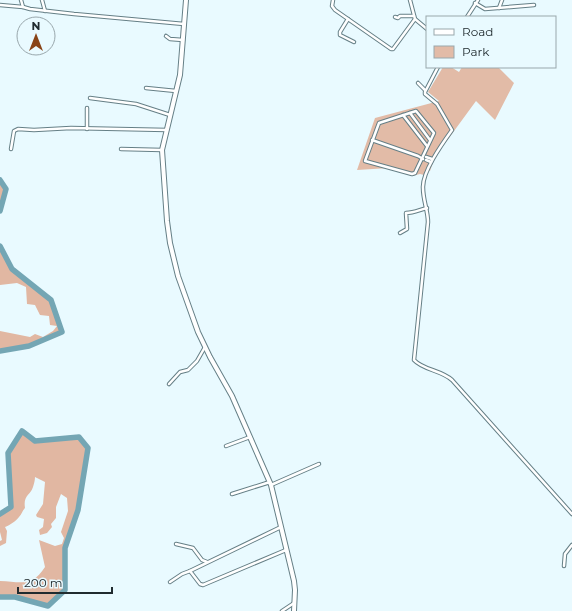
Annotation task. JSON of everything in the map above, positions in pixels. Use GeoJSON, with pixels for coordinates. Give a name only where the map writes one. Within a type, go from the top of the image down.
{"type":"FeatureCollection","features":[{"type":"Feature","properties":{"kind":"street"},"geometry":{"type":"LineString","coordinates":[[21,0],[23,7]]}},
{"type":"Feature","properties":{"kind":"street"},"geometry":{"type":"LineString","coordinates":[[42,0],[45,11]]}},
{"type":"Feature","properties":{"kind":"street"},"geometry":{"type":"LineString","coordinates":[[186,0],[182,62],[177,91],[162,150],[170,247],[183,292],[196,327],[205,347],[232,396],[270,483],[295,586],[294,611]]}},
{"type":"Feature","properties":{"kind":"street"},"geometry":{"type":"LineString","coordinates":[[333,0],[333,8],[392,49],[415,17]]}},
{"type":"Feature","properties":{"kind":"street"},"geometry":{"type":"LineString","coordinates":[[410,0],[415,17],[426,28]]}},
{"type":"Feature","properties":{"kind":"street"},"geometry":{"type":"LineString","coordinates":[[468,16],[478,0]]}},
{"type":"Feature","properties":{"kind":"street"},"geometry":{"type":"LineString","coordinates":[[499,8],[502,0]]}},
{"type":"Feature","properties":{"kind":"street"},"geometry":{"type":"LineString","coordinates":[[475,3],[485,9],[534,5]]}},
{"type":"Feature","properties":{"kind":"street"},"geometry":{"type":"LineString","coordinates":[[0,5],[74,14],[184,24]]}},
{"type":"Feature","properties":{"kind":"street"},"geometry":{"type":"LineString","coordinates":[[395,16],[398,18],[400,16],[415,17]]}},
{"type":"Feature","properties":{"kind":"street"},"geometry":{"type":"LineString","coordinates":[[348,19],[340,32],[340,35],[354,42]]}},
{"type":"Feature","properties":{"kind":"street"},"geometry":{"type":"LineString","coordinates":[[166,36],[183,40]]}},
{"type":"Feature","properties":{"kind":"street"},"geometry":{"type":"LineString","coordinates":[[425,90],[437,68]]}},
{"type":"Feature","properties":{"kind":"street"},"geometry":{"type":"LineString","coordinates":[[418,83],[425,90],[425,94],[437,104],[452,130],[432,161],[423,182],[428,215],[428,234],[414,360],[419,364],[444,374],[452,380],[572,514]]}},
{"type":"Feature","properties":{"kind":"street"},"geometry":{"type":"LineString","coordinates":[[146,88],[177,91]]}},
{"type":"Feature","properties":{"kind":"street"},"geometry":{"type":"LineString","coordinates":[[90,98],[136,104],[171,115]]}},
{"type":"Feature","properties":{"kind":"street"},"geometry":{"type":"LineString","coordinates":[[87,108],[87,129]]}},
{"type":"Feature","properties":{"kind":"street"},"geometry":{"type":"LineString","coordinates":[[417,112],[433,132],[415,173],[412,174],[365,161],[379,123],[410,113],[417,112]]}},
{"type":"Feature","properties":{"kind":"street"},"geometry":{"type":"LineString","coordinates":[[410,113],[430,140]]}},
{"type":"Feature","properties":{"kind":"street"},"geometry":{"type":"LineString","coordinates":[[403,115],[427,146]]}},
{"type":"Feature","properties":{"kind":"street"},"geometry":{"type":"LineString","coordinates":[[11,149],[14,131],[18,129],[167,130]]}},
{"type":"Feature","properties":{"kind":"street"},"geometry":{"type":"LineString","coordinates":[[372,140],[432,161]]}},
{"type":"Feature","properties":{"kind":"street"},"geometry":{"type":"LineString","coordinates":[[121,149],[162,150]]}},
{"type":"Feature","properties":{"kind":"street"},"geometry":{"type":"LineString","coordinates":[[400,233],[406,229],[406,213],[414,213],[418,210],[427,208]]}},
{"type":"Feature","properties":{"kind":"street"},"geometry":{"type":"LineString","coordinates":[[168,384],[180,372],[188,370],[205,347]]}},
{"type":"Feature","properties":{"kind":"street"},"geometry":{"type":"LineString","coordinates":[[226,446],[250,437]]}},
{"type":"Feature","properties":{"kind":"street"},"geometry":{"type":"LineString","coordinates":[[232,494],[270,483],[319,464]]}},
{"type":"Feature","properties":{"kind":"street"},"geometry":{"type":"LineString","coordinates":[[170,582],[182,574],[281,527]]}},
{"type":"Feature","properties":{"kind":"street"},"geometry":{"type":"LineString","coordinates":[[176,544],[195,549],[202,560],[207,562]]}},
{"type":"Feature","properties":{"kind":"street"},"geometry":{"type":"LineString","coordinates":[[564,566],[565,554],[572,545]]}},
{"type":"Feature","properties":{"kind":"street"},"geometry":{"type":"LineString","coordinates":[[190,571],[200,584],[203,585],[287,550]]}},
{"type":"Feature","properties":{"kind":"street"},"geometry":{"type":"LineString","coordinates":[[282,611],[295,603]]}},
{"type":"Feature","properties":{"kind":"green space"},"geometry":{"type":"Polygon","coordinates":[[[442,68],[453,68],[459,72],[461,68],[499,68],[514,83],[495,120],[476,101],[435,157],[430,171],[426,169],[424,175],[420,174],[412,176],[389,168],[357,170],[375,118],[439,101],[428,92],[442,68]]]}},
{"type":"Feature","properties":{"kind":"shaded area"},"geometry":{"type":"Polygon","coordinates":[[[0,180],[6,189],[0,211],[0,180]]]}},
{"type":"Feature","properties":{"kind":"shaded area"},"geometry":{"type":"Polygon","coordinates":[[[0,246],[12,269],[51,300],[62,332],[29,346],[0,351],[0,331],[30,337],[35,334],[43,337],[53,331],[57,326],[50,325],[49,316],[40,315],[35,305],[27,304],[26,287],[17,283],[0,285],[0,246]]]}},
{"type":"Feature","properties":{"kind":"shaded area"},"geometry":{"type":"Polygon","coordinates":[[[22,431],[33,439],[79,437],[88,448],[78,510],[65,548],[65,590],[48,606],[15,597],[0,597],[0,581],[26,582],[36,578],[45,567],[39,540],[55,546],[62,544],[64,538],[61,532],[68,511],[67,498],[61,494],[56,507],[56,518],[51,524],[52,527],[47,533],[40,535],[39,530],[43,527],[44,519],[37,517],[36,515],[43,504],[45,482],[35,477],[32,490],[25,500],[25,508],[16,520],[5,527],[7,531],[6,543],[0,546],[0,541],[2,540],[0,532],[0,514],[11,507],[8,453],[22,431]]]}},
{"type":"Feature","properties":{"kind":"waterway"},"geometry":{"type":"LineString","coordinates":[[0,180],[6,189],[0,211]]}},
{"type":"Feature","properties":{"kind":"waterway"},"geometry":{"type":"LineString","coordinates":[[0,246],[12,269],[51,300],[62,332],[29,346],[0,351]]}},
{"type":"Feature","properties":{"kind":"waterway"},"geometry":{"type":"LineString","coordinates":[[0,514],[11,507],[8,453],[22,431],[35,441],[79,437],[88,448],[78,510],[65,548],[65,590],[48,606],[15,597],[0,597]]}}]}
